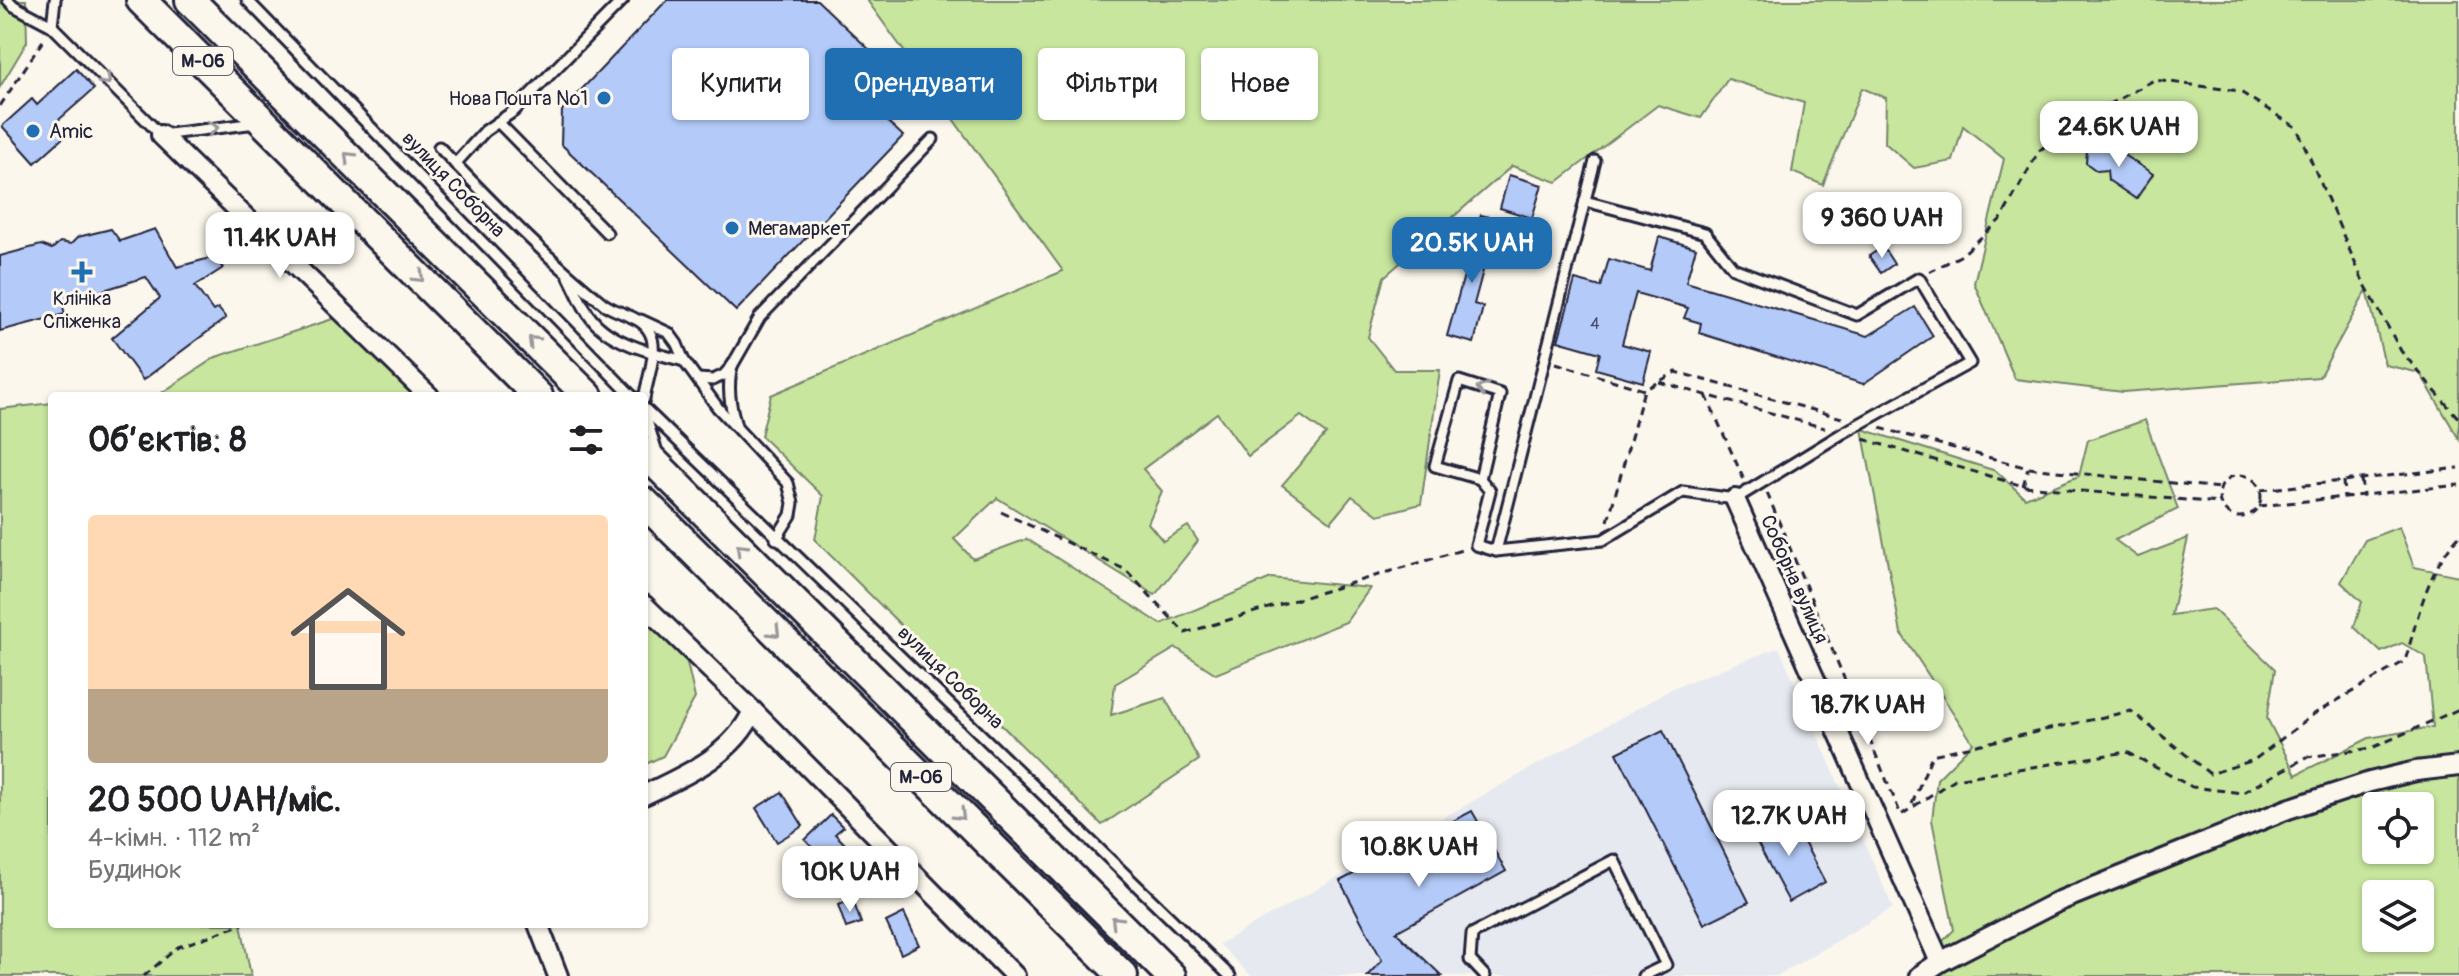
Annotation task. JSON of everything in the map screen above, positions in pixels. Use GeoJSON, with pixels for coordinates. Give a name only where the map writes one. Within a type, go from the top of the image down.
{"type":"FeatureCollection","features":[{"type":"Feature","properties":{"kind":"highway","name":"М-06"},"geometry":{"type":"LineString","coordinates":[[141,0],[534,392]]}},
{"type":"Feature","properties":{"kind":"highway","name":"М-06"},"geometry":{"type":"LineString","coordinates":[[190,0],[584,392]]}},
{"type":"Feature","properties":{"kind":"highway","name":"М-06"},"geometry":{"type":"LineString","coordinates":[[648,456],[1171,976]]}},
{"type":"Feature","properties":{"kind":"highway","name":"М-06"},"geometry":{"type":"LineString","coordinates":[[648,506],[1123,976]]}},
{"type":"Feature","properties":{"kind":"street"},"geometry":{"type":"LineString","coordinates":[[161,135],[425,392]]}},
{"type":"Feature","properties":{"kind":"street","name":"Соборна вулиця"},"geometry":{"type":"LineString","coordinates":[[1742,495],[1940,962]]}},
{"type":"Feature","properties":{"kind":"street"},"geometry":{"type":"LineString","coordinates":[[648,609],[1015,976]]}},
{"type":"Feature","properties":{"kind":"street"},"geometry":{"type":"LineString","coordinates":[[648,793],[694,770],[725,749],[745,727],[753,711]]}},
{"type":"Feature","properties":{"kind":"street"},"geometry":{"type":"LineString","coordinates":[[1919,976],[1940,962],[2057,902],[2288,809],[2370,782],[2416,771],[2459,766]]}},
{"type":"Feature","properties":{"kind":"street"},"geometry":{"type":"LineString","coordinates":[[540,928],[558,976]]}},
{"type":"Feature","properties":{"kind":"lane"},"geometry":{"type":"LineString","coordinates":[[8,0],[52,26],[161,135],[265,122]]}},
{"type":"Feature","properties":{"kind":"lane"},"geometry":{"type":"LineString","coordinates":[[52,26],[55,0]]}},
{"type":"Feature","properties":{"kind":"lane","name":"вулиця Соборна"},"geometry":{"type":"LineString","coordinates":[[247,0],[628,392]]}},
{"type":"Feature","properties":{"kind":"lane"},"geometry":{"type":"LineString","coordinates":[[455,164],[485,131],[514,111],[623,0]]}},
{"type":"Feature","properties":{"kind":"lane"},"geometry":{"type":"LineString","coordinates":[[498,122],[607,233]]}},
{"type":"Feature","properties":{"kind":"lane"},"geometry":{"type":"LineString","coordinates":[[698,379],[713,380],[724,375],[760,317],[933,139]]}},
{"type":"Feature","properties":{"kind":"lane"},"geometry":{"type":"LineString","coordinates":[[439,147],[568,274],[610,308],[669,333],[684,361],[737,429],[788,483],[793,503],[791,515],[776,539]]}},
{"type":"Feature","properties":{"kind":"lane"},"geometry":{"type":"LineString","coordinates":[[1496,551],[1595,161]]}},
{"type":"Feature","properties":{"kind":"lane"},"geometry":{"type":"LineString","coordinates":[[1480,479],[1500,394],[1459,381],[1435,466],[1480,479],[1490,491],[1476,545],[1496,551],[1603,540],[1683,492],[1742,495],[1843,433],[1970,363],[1919,278],[1857,315],[1777,282],[1733,268],[1705,233],[1585,201]]}},
{"type":"Feature","properties":{"kind":"lane"},"geometry":{"type":"LineString","coordinates":[[568,274],[593,320],[612,334],[653,353],[684,361]]}},
{"type":"Feature","properties":{"kind":"lane"},"geometry":{"type":"LineString","coordinates":[[639,319],[650,332],[653,353],[645,392]]}},
{"type":"Feature","properties":{"kind":"lane"},"geometry":{"type":"LineString","coordinates":[[732,366],[730,405],[737,429]]}},
{"type":"Feature","properties":{"kind":"lane","name":"вулиця Соборна"},"geometry":{"type":"LineString","coordinates":[[648,414],[1230,976]]}},
{"type":"Feature","properties":{"kind":"lane"},"geometry":{"type":"LineString","coordinates":[[648,428],[666,474]]}},
{"type":"Feature","properties":{"kind":"lane"},"geometry":{"type":"LineString","coordinates":[[1485,976],[1470,960],[1472,934],[1614,860],[1666,965],[1643,976]]}},
{"type":"Feature","properties":{"kind":"path"},"geometry":{"type":"LineString","coordinates":[[0,106],[52,26]]}},
{"type":"Feature","properties":{"kind":"path"},"geometry":{"type":"LineString","coordinates":[[1919,278],[1962,255],[2001,219],[2039,151],[2070,126],[2154,80],[2239,91],[2297,128],[2362,279],[2401,351],[2459,419]]}},
{"type":"Feature","properties":{"kind":"path"},"geometry":{"type":"LineString","coordinates":[[1545,359],[1644,390],[1676,372],[2028,468],[2220,488]]}},
{"type":"Feature","properties":{"kind":"path"},"geometry":{"type":"LineString","coordinates":[[1659,382],[2023,486],[2220,503]]}},
{"type":"Feature","properties":{"kind":"path"},"geometry":{"type":"LineString","coordinates":[[1603,540],[1644,390]]}},
{"type":"Feature","properties":{"kind":"path"},"geometry":{"type":"LineString","coordinates":[[1706,395],[1742,495]]}},
{"type":"Feature","properties":{"kind":"path"},"geometry":{"type":"LineString","coordinates":[[2023,486],[2028,468]]}},
{"type":"Feature","properties":{"kind":"path"},"geometry":{"type":"LineString","coordinates":[[2261,490],[2459,468]]}},
{"type":"Feature","properties":{"kind":"path"},"geometry":{"type":"LineString","coordinates":[[2244,474],[2256,481],[2261,490],[2259,506],[2251,514],[2236,517],[2223,509],[2220,488],[2229,477],[2244,474]]}},
{"type":"Feature","properties":{"kind":"path"},"geometry":{"type":"LineString","coordinates":[[2361,479],[2363,495]]}},
{"type":"Feature","properties":{"kind":"path"},"geometry":{"type":"LineString","coordinates":[[2343,481],[2344,497]]}},
{"type":"Feature","properties":{"kind":"path"},"geometry":{"type":"LineString","coordinates":[[1763,482],[1901,815],[1955,779],[2127,752],[2192,787],[2242,793],[2307,757],[2372,748],[2459,709]]}},
{"type":"Feature","properties":{"kind":"path"},"geometry":{"type":"LineString","coordinates":[[2259,506],[2459,485]]}},
{"type":"Feature","properties":{"kind":"path"},"geometry":{"type":"LineString","coordinates":[[1001,512],[1126,570],[1185,633],[1476,545]]}},
{"type":"Feature","properties":{"kind":"path"},"geometry":{"type":"LineString","coordinates":[[1911,808],[1932,755],[2131,711],[2210,774],[2254,760],[2314,714],[2405,661],[2428,584],[2448,547],[2459,536]]}},
{"type":"Feature","properties":{"kind":"path"},"geometry":{"type":"LineString","coordinates":[[144,976],[178,947],[232,928]]}},
{"type":"Feature","properties":{"kind":"shaded area"},"geometry":{"type":"Polygon","coordinates":[[[1779,647],[1893,908],[1777,976],[1251,976],[1219,944],[1675,687],[1779,647]]]}},
{"type":"Feature","properties":{"kind":"green space"},"geometry":{"type":"Polygon","coordinates":[[[0,0],[26,0],[27,42],[0,87],[0,0]]]}},
{"type":"Feature","properties":{"kind":"green space"},"geometry":{"type":"Polygon","coordinates":[[[867,0],[2459,0],[2459,439],[2420,373],[2385,365],[2367,290],[2319,377],[2123,392],[2015,379],[1974,283],[2004,159],[1963,126],[1953,161],[1914,168],[1885,143],[1886,98],[1862,88],[1823,185],[1792,172],[1804,103],[1728,79],[1701,118],[1658,105],[1557,182],[1512,166],[1384,277],[1368,337],[1394,370],[1440,370],[1421,504],[1378,515],[1352,496],[1331,522],[1282,485],[1326,434],[1301,416],[1248,456],[1217,413],[1143,469],[1162,491],[1148,523],[1163,541],[1188,526],[1198,541],[1155,595],[997,498],[954,539],[973,559],[1027,539],[1161,624],[1271,578],[1370,588],[1346,622],[1216,674],[1176,648],[1115,684],[1111,715],[1165,698],[1199,760],[1102,825],[815,540],[823,496],[761,436],[771,395],[1063,271],[954,120],[1022,120],[1022,48],[902,48],[867,0]]]}},
{"type":"Feature","properties":{"kind":"green space"},"geometry":{"type":"Polygon","coordinates":[[[339,317],[418,392],[163,392],[216,357],[339,317]]]}},
{"type":"Feature","properties":{"kind":"green space"},"geometry":{"type":"Polygon","coordinates":[[[48,403],[48,928],[242,928],[251,976],[0,976],[0,409],[48,403]]]}},
{"type":"Feature","properties":{"kind":"green space"},"geometry":{"type":"Polygon","coordinates":[[[2145,420],[2178,509],[2115,540],[2138,557],[2188,538],[2171,615],[2213,609],[2275,669],[2267,718],[2296,775],[2369,738],[2433,727],[2426,657],[2402,643],[2381,652],[2354,627],[2362,602],[2341,582],[2365,540],[2399,527],[2414,567],[2459,576],[2459,976],[1908,976],[1954,930],[1932,820],[1937,779],[1973,743],[1901,633],[1862,429],[1996,471],[2025,498],[2079,476],[2088,440],[2145,420]]]}},
{"type":"Feature","properties":{"kind":"green space"},"geometry":{"type":"Polygon","coordinates":[[[648,612],[683,645],[695,698],[663,756],[648,763],[648,612]]]}},
{"type":"Feature","properties":{"kind":"building","name":"Мегамаркет"},"geometry":{"type":"Polygon","coordinates":[[[667,0],[817,0],[868,48],[825,48],[825,120],[886,120],[903,136],[736,311],[561,144],[562,110],[667,0]]]}},
{"type":"Feature","properties":{"kind":"building"},"geometry":{"type":"Polygon","coordinates":[[[76,69],[94,89],[54,124],[65,136],[35,163],[2,126],[32,99],[37,105],[76,69]]]}},
{"type":"Feature","properties":{"kind":"building"},"geometry":{"type":"Polygon","coordinates":[[[2102,141],[2153,174],[2136,199],[2108,180],[2107,170],[2097,171],[2086,163],[2087,150],[2102,141]]]}},
{"type":"Feature","properties":{"kind":"building"},"geometry":{"type":"Polygon","coordinates":[[[1509,175],[1542,185],[1532,218],[1500,208],[1509,175]]]}},
{"type":"Feature","properties":{"kind":"building"},"geometry":{"type":"Polygon","coordinates":[[[1481,215],[1497,219],[1474,304],[1483,307],[1474,343],[1447,336],[1481,215]]]}},
{"type":"Feature","properties":{"kind":"building"},"geometry":{"type":"Polygon","coordinates":[[[111,229],[120,241],[155,229],[177,267],[214,257],[223,268],[195,286],[213,311],[218,308],[226,318],[143,380],[112,338],[160,298],[146,277],[62,303],[65,314],[0,331],[0,256],[41,245],[52,249],[60,242],[71,244],[78,237],[111,229]]]}},
{"type":"Feature","properties":{"kind":"building"},"geometry":{"type":"Polygon","coordinates":[[[1659,237],[1696,248],[1686,282],[1868,336],[1915,307],[1933,336],[1863,384],[1699,333],[1701,323],[1684,318],[1688,308],[1636,293],[1622,344],[1651,352],[1643,382],[1596,369],[1600,353],[1558,341],[1575,280],[1601,287],[1609,259],[1650,271],[1659,237]]]}},
{"type":"Feature","properties":{"kind":"building"},"geometry":{"type":"Polygon","coordinates":[[[1883,247],[1894,264],[1881,273],[1869,256],[1883,247]]]}},
{"type":"Feature","properties":{"kind":"building"},"geometry":{"type":"Polygon","coordinates":[[[1663,730],[1749,902],[1704,924],[1617,753],[1663,730]]]}},
{"type":"Feature","properties":{"kind":"building"},"geometry":{"type":"Polygon","coordinates":[[[782,792],[803,826],[777,842],[756,808],[782,792]]]}},
{"type":"Feature","properties":{"kind":"building"},"geometry":{"type":"Polygon","coordinates":[[[1472,811],[1506,871],[1396,932],[1442,976],[1367,976],[1382,960],[1340,881],[1472,811]]]}},
{"type":"Feature","properties":{"kind":"building"},"geometry":{"type":"Polygon","coordinates":[[[1789,814],[1825,882],[1789,902],[1752,833],[1789,814]]]}},
{"type":"Feature","properties":{"kind":"building"},"geometry":{"type":"Polygon","coordinates":[[[831,815],[843,827],[835,834],[844,843],[825,861],[805,840],[831,815]]]}},
{"type":"Feature","properties":{"kind":"building"},"geometry":{"type":"Polygon","coordinates":[[[853,900],[861,923],[846,928],[838,905],[853,900]]]}},
{"type":"Feature","properties":{"kind":"building"},"geometry":{"type":"Polygon","coordinates":[[[904,913],[919,945],[901,954],[886,922],[904,913]]]}},
{"type":"Feature","properties":{"kind":"place","name":"Нова Пошта №1"},"geometry":{"type":"Point","coordinates":[604,98]}},
{"type":"Feature","properties":{"kind":"place","name":"Amic"},"geometry":{"type":"Point","coordinates":[33,131]}},
{"type":"Feature","properties":{"kind":"place","name":"Мегамаркет"},"geometry":{"type":"Point","coordinates":[732,228]}},
{"type":"Feature","properties":{"kind":"place","name":"Клініка Спіженка"},"geometry":{"type":"Point","coordinates":[82,272]}}]}
